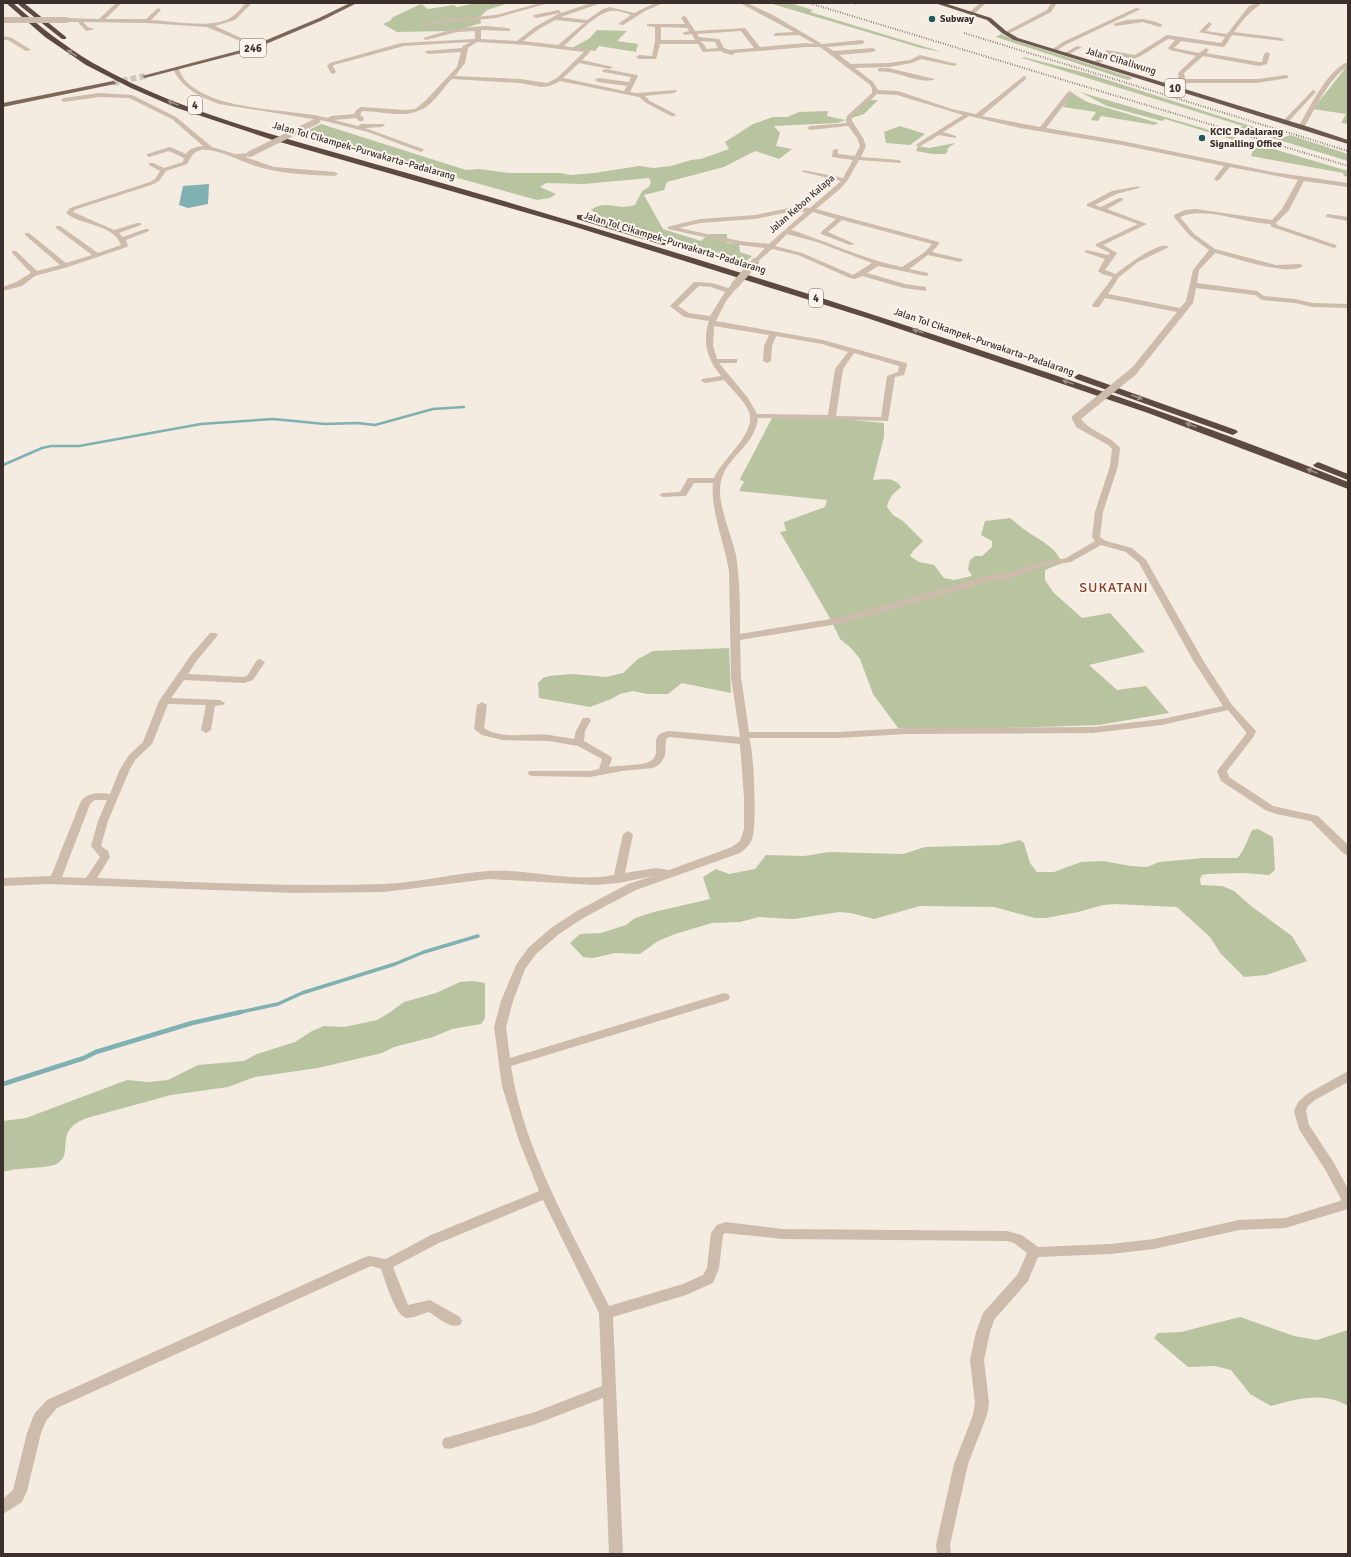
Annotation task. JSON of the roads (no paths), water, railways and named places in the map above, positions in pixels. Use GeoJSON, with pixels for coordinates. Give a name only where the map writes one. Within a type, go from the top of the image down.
{"type":"FeatureCollection","features":[{"type":"Feature","properties":{"kind":"highway","name":"Jalan Tol Cikampek–Purwakarta–Padalarang"},"geometry":{"type":"LineString","coordinates":[[9,3],[43,34],[76,56],[120,80],[192,111],[262,134],[478,195],[762,281],[878,318],[1194,426],[1348,486]]}},
{"type":"Feature","properties":{"kind":"highway","name":"Jalan Tol Cikampek–Purwakarta–Padalarang"},"geometry":{"type":"LineString","coordinates":[[20,3],[54,32],[89,55],[117,71],[200,107],[311,142],[620,229],[885,312],[1023,360],[1109,387],[1172,409],[1348,477]]}},
{"type":"Feature","properties":{"kind":"highway","name":"Jalan Cihaliwung"},"geometry":{"type":"LineString","coordinates":[[938,3],[994,21],[1006,34],[1016,38],[1302,126],[1348,142]]}},
{"type":"Feature","properties":{"kind":"main road","name":"246"},"geometry":{"type":"LineString","coordinates":[[146,76],[256,46],[321,19],[354,3]]}},
{"type":"Feature","properties":{"kind":"main road"},"geometry":{"type":"LineString","coordinates":[[3,106],[113,83]]}},
{"type":"Feature","properties":{"kind":"street"},"geometry":{"type":"LineString","coordinates":[[110,3],[117,4]]}},
{"type":"Feature","properties":{"kind":"street"},"geometry":{"type":"LineString","coordinates":[[3,20],[101,20],[208,25],[220,24],[232,19],[249,3]]}},
{"type":"Feature","properties":{"kind":"street"},"geometry":{"type":"LineString","coordinates":[[529,3],[536,5]]}},
{"type":"Feature","properties":{"kind":"street"},"geometry":{"type":"LineString","coordinates":[[424,25],[450,20],[491,17],[524,10],[546,3]]}},
{"type":"Feature","properties":{"kind":"street"},"geometry":{"type":"LineString","coordinates":[[536,16],[571,10],[598,3]]}},
{"type":"Feature","properties":{"kind":"street"},"geometry":{"type":"LineString","coordinates":[[621,24],[643,10],[660,3]]}},
{"type":"Feature","properties":{"kind":"street"},"geometry":{"type":"LineString","coordinates":[[743,3],[771,16],[833,53],[871,82],[875,88],[875,92]]}},
{"type":"Feature","properties":{"kind":"street"},"geometry":{"type":"LineString","coordinates":[[972,13],[983,3]]}},
{"type":"Feature","properties":{"kind":"street"},"geometry":{"type":"LineString","coordinates":[[1006,34],[1049,11],[1054,3]]}},
{"type":"Feature","properties":{"kind":"street"},"geometry":{"type":"LineString","coordinates":[[101,20],[117,4]]}},
{"type":"Feature","properties":{"kind":"street"},"geometry":{"type":"LineString","coordinates":[[1108,57],[1107,51],[1134,57],[1166,37],[1224,45],[1230,34],[1251,7],[1256,5]]}},
{"type":"Feature","properties":{"kind":"street"},"geometry":{"type":"LineString","coordinates":[[559,47],[589,22],[610,9],[635,15]]}},
{"type":"Feature","properties":{"kind":"street"},"geometry":{"type":"LineString","coordinates":[[1054,50],[1089,31],[1138,9]]}},
{"type":"Feature","properties":{"kind":"street"},"geometry":{"type":"LineString","coordinates":[[147,22],[158,10]]}},
{"type":"Feature","properties":{"kind":"street"},"geometry":{"type":"LineString","coordinates":[[519,42],[528,34],[571,10]]}},
{"type":"Feature","properties":{"kind":"street"},"geometry":{"type":"LineString","coordinates":[[565,13],[595,18]]}},
{"type":"Feature","properties":{"kind":"street"},"geometry":{"type":"LineString","coordinates":[[555,18],[589,22]]}},
{"type":"Feature","properties":{"kind":"street"},"geometry":{"type":"LineString","coordinates":[[684,18],[706,51],[724,51],[746,56],[746,50],[788,47],[824,47]]}},
{"type":"Feature","properties":{"kind":"street"},"geometry":{"type":"LineString","coordinates":[[79,20],[86,29],[92,29]]}},
{"type":"Feature","properties":{"kind":"street"},"geometry":{"type":"LineString","coordinates":[[1089,31],[1136,20],[1151,21],[1160,25]]}},
{"type":"Feature","properties":{"kind":"street"},"geometry":{"type":"LineString","coordinates":[[1209,24],[1202,32],[1281,40]]}},
{"type":"Feature","properties":{"kind":"street"},"geometry":{"type":"LineString","coordinates":[[208,25],[256,46]]}},
{"type":"Feature","properties":{"kind":"street"},"geometry":{"type":"LineString","coordinates":[[649,25],[688,26]]}},
{"type":"Feature","properties":{"kind":"street"},"geometry":{"type":"LineString","coordinates":[[639,57],[654,58],[658,42],[658,26]]}},
{"type":"Feature","properties":{"kind":"street"},"geometry":{"type":"LineString","coordinates":[[334,72],[330,66],[332,64],[457,30],[486,28],[508,30]]}},
{"type":"Feature","properties":{"kind":"street"},"geometry":{"type":"LineString","coordinates":[[477,40],[478,29]]}},
{"type":"Feature","properties":{"kind":"street"},"geometry":{"type":"LineString","coordinates":[[685,33],[743,29],[758,49]]}},
{"type":"Feature","properties":{"kind":"street"},"geometry":{"type":"LineString","coordinates":[[788,47],[776,35],[800,33]]}},
{"type":"Feature","properties":{"kind":"street"},"geometry":{"type":"LineString","coordinates":[[3,38],[10,39],[28,50]]}},
{"type":"Feature","properties":{"kind":"street"},"geometry":{"type":"LineString","coordinates":[[1179,39],[1171,48],[1172,49],[1259,64],[1264,63],[1267,54]]}},
{"type":"Feature","properties":{"kind":"street"},"geometry":{"type":"LineString","coordinates":[[357,116],[358,111],[361,109],[416,110],[427,102],[462,63],[463,50],[469,43],[477,40]]}},
{"type":"Feature","properties":{"kind":"street"},"geometry":{"type":"LineString","coordinates":[[401,45],[477,40],[519,42],[587,50],[559,79],[552,84],[541,86],[520,81],[450,77]]}},
{"type":"Feature","properties":{"kind":"street"},"geometry":{"type":"LineString","coordinates":[[658,42],[717,40],[724,51]]}},
{"type":"Feature","properties":{"kind":"street"},"geometry":{"type":"LineString","coordinates":[[794,52],[862,42]]}},
{"type":"Feature","properties":{"kind":"street"},"geometry":{"type":"LineString","coordinates":[[1182,81],[1182,73],[1211,44]]}},
{"type":"Feature","properties":{"kind":"street"},"geometry":{"type":"LineString","coordinates":[[1066,54],[1079,47]]}},
{"type":"Feature","properties":{"kind":"street"},"geometry":{"type":"LineString","coordinates":[[428,52],[463,50]]}},
{"type":"Feature","properties":{"kind":"street"},"geometry":{"type":"LineString","coordinates":[[833,53],[873,50]]}},
{"type":"Feature","properties":{"kind":"street"},"geometry":{"type":"LineString","coordinates":[[841,59],[868,56]]}},
{"type":"Feature","properties":{"kind":"street"},"geometry":{"type":"LineString","coordinates":[[851,66],[889,65],[920,57],[954,64]]}},
{"type":"Feature","properties":{"kind":"street"},"geometry":{"type":"LineString","coordinates":[[1094,63],[1108,57],[1130,66]]}},
{"type":"Feature","properties":{"kind":"street"},"geometry":{"type":"LineString","coordinates":[[576,61],[610,67],[593,86]]}},
{"type":"Feature","properties":{"kind":"street"},"geometry":{"type":"LineString","coordinates":[[1302,126],[1315,101],[1329,82],[1348,64]]}},
{"type":"Feature","properties":{"kind":"street"},"geometry":{"type":"LineString","coordinates":[[176,69],[180,79],[185,84],[209,99],[235,106],[321,119],[359,127],[421,150]]}},
{"type":"Feature","properties":{"kind":"street"},"geometry":{"type":"LineString","coordinates":[[858,73],[887,70],[915,77],[932,79]]}},
{"type":"Feature","properties":{"kind":"street"},"geometry":{"type":"LineString","coordinates":[[605,71],[634,76],[626,93]]}},
{"type":"Feature","properties":{"kind":"street"},"geometry":{"type":"LineString","coordinates":[[1175,88],[1182,81],[1257,81],[1286,77]]}},
{"type":"Feature","properties":{"kind":"street"},"geometry":{"type":"LineString","coordinates":[[978,116],[1024,78]]}},
{"type":"Feature","properties":{"kind":"street"},"geometry":{"type":"LineString","coordinates":[[559,79],[641,95],[674,91]]}},
{"type":"Feature","properties":{"kind":"street"},"geometry":{"type":"LineString","coordinates":[[598,80],[629,84]]}},
{"type":"Feature","properties":{"kind":"street"},"geometry":{"type":"LineString","coordinates":[[810,128],[850,124],[849,117],[875,92],[898,93],[968,114],[1302,179],[1348,185]]}},
{"type":"Feature","properties":{"kind":"street"},"geometry":{"type":"LineString","coordinates":[[1286,121],[1313,92]]}},
{"type":"Feature","properties":{"kind":"street"},"geometry":{"type":"LineString","coordinates":[[1042,129],[1070,93]]}},
{"type":"Feature","properties":{"kind":"street"},"geometry":{"type":"LineString","coordinates":[[64,100],[99,95],[130,96],[174,118],[210,149]]}},
{"type":"Feature","properties":{"kind":"street"},"geometry":{"type":"LineString","coordinates":[[641,95],[648,102],[673,115]]}},
{"type":"Feature","properties":{"kind":"street"},"geometry":{"type":"LineString","coordinates":[[919,145],[968,114]]}},
{"type":"Feature","properties":{"kind":"street"},"geometry":{"type":"LineString","coordinates":[[239,157],[250,154],[321,119],[357,116],[361,118],[359,127]]}},
{"type":"Feature","properties":{"kind":"street","name":"Jalan Kebon Kalapa"},"geometry":{"type":"LineString","coordinates":[[754,416],[745,400],[726,377],[712,355],[709,340],[712,321],[717,308],[732,288],[769,246],[838,188],[845,180],[863,144],[861,137],[850,124]]}},
{"type":"Feature","properties":{"kind":"street"},"geometry":{"type":"LineString","coordinates":[[359,127],[382,125]]}},
{"type":"Feature","properties":{"kind":"street"},"geometry":{"type":"LineString","coordinates":[[938,133],[954,137]]}},
{"type":"Feature","properties":{"kind":"street"},"geometry":{"type":"LineString","coordinates":[[149,155],[172,149],[188,158]]}},
{"type":"Feature","properties":{"kind":"street"},"geometry":{"type":"LineString","coordinates":[[5,287],[19,284],[30,276],[36,274],[124,248],[126,244],[123,239],[114,232],[69,211],[152,183],[157,180],[164,170],[185,163],[193,151],[210,149],[239,157],[254,165],[284,171],[335,174]]}},
{"type":"Feature","properties":{"kind":"street"},"geometry":{"type":"LineString","coordinates":[[836,150],[833,155],[834,156],[899,162]]}},
{"type":"Feature","properties":{"kind":"street"},"geometry":{"type":"LineString","coordinates":[[151,164],[164,170]]}},
{"type":"Feature","properties":{"kind":"street"},"geometry":{"type":"LineString","coordinates":[[1217,179],[1228,165]]}},
{"type":"Feature","properties":{"kind":"street"},"geometry":{"type":"LineString","coordinates":[[273,169],[270,174],[278,176]]}},
{"type":"Feature","properties":{"kind":"street"},"geometry":{"type":"LineString","coordinates":[[805,171],[845,180]]}},
{"type":"Feature","properties":{"kind":"street"},"geometry":{"type":"LineString","coordinates":[[1300,266],[1276,267],[1213,250],[1192,235],[1176,216],[1188,212],[1206,212],[1272,222],[1277,220],[1282,215],[1302,179]]}},
{"type":"Feature","properties":{"kind":"street"},"geometry":{"type":"LineString","coordinates":[[1117,276],[1101,271],[1114,253],[1098,245],[1144,224],[1090,206],[1089,204],[1114,192],[1137,187]]}},
{"type":"Feature","properties":{"kind":"street"},"geometry":{"type":"LineString","coordinates":[[1102,209],[1121,199]]}},
{"type":"Feature","properties":{"kind":"street"},"geometry":{"type":"LineString","coordinates":[[1183,206],[1199,208],[1206,212]]}},
{"type":"Feature","properties":{"kind":"street"},"geometry":{"type":"LineString","coordinates":[[877,263],[855,277],[851,277],[800,254],[769,246],[740,243],[670,228],[673,226],[700,222],[755,217],[794,209],[811,210],[937,243],[927,253],[902,270]]}},
{"type":"Feature","properties":{"kind":"street"},"geometry":{"type":"LineString","coordinates":[[1328,216],[1348,219]]}},
{"type":"Feature","properties":{"kind":"street"},"geometry":{"type":"LineString","coordinates":[[842,218],[823,234],[852,244]]}},
{"type":"Feature","properties":{"kind":"street"},"geometry":{"type":"LineString","coordinates":[[1272,222],[1274,226],[1334,246]]}},
{"type":"Feature","properties":{"kind":"street"},"geometry":{"type":"LineString","coordinates":[[114,232],[139,224]]}},
{"type":"Feature","properties":{"kind":"street"},"geometry":{"type":"LineString","coordinates":[[58,227],[96,256]]}},
{"type":"Feature","properties":{"kind":"street"},"geometry":{"type":"LineString","coordinates":[[123,239],[147,230]]}},
{"type":"Feature","properties":{"kind":"street"},"geometry":{"type":"LineString","coordinates":[[786,231],[819,240],[877,263],[902,270],[926,274]]}},
{"type":"Feature","properties":{"kind":"street"},"geometry":{"type":"LineString","coordinates":[[27,234],[66,266]]}},
{"type":"Feature","properties":{"kind":"street"},"geometry":{"type":"LineString","coordinates":[[1096,305],[1117,276],[1136,261],[1166,247]]}},
{"type":"Feature","properties":{"kind":"street"},"geometry":{"type":"LineString","coordinates":[[1213,250],[1196,270],[1190,301],[1134,372],[1076,418],[1079,425],[1111,443],[1116,448],[1116,461],[1103,498],[1096,528],[1096,537],[1100,542],[1111,547],[1123,548],[1133,553],[1143,562],[1199,662],[1229,707],[1246,724],[1251,734],[1222,771],[1225,780],[1245,794],[1276,812],[1314,818],[1348,851]]}},
{"type":"Feature","properties":{"kind":"street"},"geometry":{"type":"LineString","coordinates":[[14,252],[36,274]]}},
{"type":"Feature","properties":{"kind":"street"},"geometry":{"type":"LineString","coordinates":[[1087,252],[1109,258]]}},
{"type":"Feature","properties":{"kind":"street"},"geometry":{"type":"LineString","coordinates":[[927,253],[960,260]]}},
{"type":"Feature","properties":{"kind":"street"},"geometry":{"type":"LineString","coordinates":[[860,273],[904,286],[923,289]]}},
{"type":"Feature","properties":{"kind":"street"},"geometry":{"type":"LineString","coordinates":[[616,1554],[606,1313],[546,1193],[525,1141],[511,1098],[504,1064],[500,1027],[503,1014],[520,968],[532,951],[555,931],[581,914],[632,887],[670,872],[736,850],[746,839],[750,788],[745,738],[738,692],[734,588],[731,555],[719,503],[717,481],[724,466],[753,427],[754,416],[832,416],[885,419],[891,376],[901,373],[903,367],[902,364],[823,342],[773,334],[687,315],[674,306],[697,284],[732,288]]}},
{"type":"Feature","properties":{"kind":"street"},"geometry":{"type":"LineString","coordinates":[[1192,285],[1257,293],[1262,298],[1295,301],[1313,305],[1348,306]]}},
{"type":"Feature","properties":{"kind":"street"},"geometry":{"type":"LineString","coordinates":[[1103,295],[1182,311]]}},
{"type":"Feature","properties":{"kind":"street"},"geometry":{"type":"LineString","coordinates":[[767,361],[768,346],[773,334]]}},
{"type":"Feature","properties":{"kind":"street"},"geometry":{"type":"LineString","coordinates":[[832,416],[839,369],[853,350]]}},
{"type":"Feature","properties":{"kind":"street"},"geometry":{"type":"LineString","coordinates":[[715,361],[734,361]]}},
{"type":"Feature","properties":{"kind":"street"},"geometry":{"type":"LineString","coordinates":[[706,381],[726,377]]}},
{"type":"Feature","properties":{"kind":"street"},"geometry":{"type":"LineString","coordinates":[[663,495],[683,494],[691,480],[717,481]]}},
{"type":"Feature","properties":{"kind":"street"},"geometry":{"type":"LineString","coordinates":[[735,638],[844,620],[931,594],[994,578],[1006,577],[1039,565],[1068,560],[1100,542]]}},
{"type":"Feature","properties":{"kind":"street"},"geometry":{"type":"LineString","coordinates":[[89,882],[105,857],[104,854],[96,848],[96,846],[103,821],[125,769],[132,757],[148,744],[164,701],[182,677],[194,657],[213,635]]}},
{"type":"Feature","properties":{"kind":"street"},"geometry":{"type":"LineString","coordinates":[[182,677],[244,680],[250,678],[260,662]]}},
{"type":"Feature","properties":{"kind":"street"},"geometry":{"type":"LineString","coordinates":[[164,701],[216,703],[206,730]]}},
{"type":"Feature","properties":{"kind":"street"},"geometry":{"type":"LineString","coordinates":[[482,705],[479,729],[484,733],[493,736],[550,738],[580,743],[608,758],[603,772]]}},
{"type":"Feature","properties":{"kind":"street"},"geometry":{"type":"LineString","coordinates":[[533,772],[590,774],[622,768],[649,766],[656,762],[660,756],[661,739],[664,735],[669,734],[745,738],[838,735],[906,730],[1093,730],[1119,728],[1180,718],[1229,707]]}},
{"type":"Feature","properties":{"kind":"street"},"geometry":{"type":"LineString","coordinates":[[580,743],[579,740],[581,730],[586,720]]}},
{"type":"Feature","properties":{"kind":"street"},"geometry":{"type":"LineString","coordinates":[[55,880],[85,803],[89,798],[93,797],[113,797]]}},
{"type":"Feature","properties":{"kind":"street"},"geometry":{"type":"LineString","coordinates":[[619,879],[628,834]]}},
{"type":"Feature","properties":{"kind":"street"},"geometry":{"type":"LineString","coordinates":[[3,882],[55,880],[295,889],[384,888],[474,876],[504,874],[587,882],[619,879],[651,872],[670,872]]}},
{"type":"Feature","properties":{"kind":"street"},"geometry":{"type":"LineString","coordinates":[[504,1064],[724,997]]}},
{"type":"Feature","properties":{"kind":"street"},"geometry":{"type":"LineString","coordinates":[[606,1313],[686,1289],[708,1278],[713,1268],[717,1233],[720,1229],[726,1227],[783,1234],[1007,1236],[1018,1239],[1034,1251],[1048,1252],[1111,1249],[1154,1244],[1239,1225],[1285,1223],[1344,1205],[1347,1199],[1330,1167],[1303,1126],[1300,1111],[1302,1105],[1311,1097],[1348,1076]]}},
{"type":"Feature","properties":{"kind":"street"},"geometry":{"type":"LineString","coordinates":[[386,1265],[435,1239],[546,1193]]}},
{"type":"Feature","properties":{"kind":"street"},"geometry":{"type":"LineString","coordinates":[[944,1554],[943,1545],[961,1464],[980,1415],[982,1403],[978,1360],[983,1332],[988,1317],[1023,1276],[1034,1251]]}},
{"type":"Feature","properties":{"kind":"street"},"geometry":{"type":"LineString","coordinates":[[3,1507],[17,1497],[20,1491],[38,1422],[40,1417],[52,1404],[370,1261],[381,1262],[386,1265],[402,1309],[407,1312],[430,1306],[455,1321]]}},
{"type":"Feature","properties":{"kind":"street"},"geometry":{"type":"LineString","coordinates":[[449,1443],[536,1418],[608,1390]]}},
{"type":"Feature","properties":{"kind":"water"},"geometry":{"type":"Polygon","coordinates":[[[209,184],[208,204],[188,208],[179,205],[183,186],[209,184]]]}},
{"type":"Feature","properties":{"kind":"waterway"},"geometry":{"type":"LineString","coordinates":[[3,465],[42,448],[51,446],[79,446],[201,424],[273,419],[325,424],[357,423],[375,425],[433,409],[464,407]]}},
{"type":"Feature","properties":{"kind":"waterway"},"geometry":{"type":"LineString","coordinates":[[236,1013],[278,1004],[302,993],[395,964],[424,952],[478,936]]}},
{"type":"Feature","properties":{"kind":"waterway"},"geometry":{"type":"LineString","coordinates":[[3,1084],[84,1058],[96,1052],[192,1023],[241,1012]]}},
{"type":"Feature","properties":{"kind":"tunnel"},"geometry":{"type":"LineString","coordinates":[[113,83],[145,76]]}},
{"type":"Feature","properties":{"kind":"railway"},"geometry":{"type":"LineString","coordinates":[[809,3],[1348,166]]}},
{"type":"Feature","properties":{"kind":"railway"},"geometry":{"type":"LineString","coordinates":[[853,3],[858,4]]}},
{"type":"Feature","properties":{"kind":"railway"},"geometry":{"type":"LineString","coordinates":[[964,33],[1348,151]]}},
{"type":"Feature","properties":{"kind":"place","name":"Subway"},"geometry":{"type":"Point","coordinates":[932,19]}},
{"type":"Feature","properties":{"kind":"place","name":"KCIC Padalarang Signalling Office"},"geometry":{"type":"Point","coordinates":[1202,138]}},
{"type":"Feature","properties":{"kind":"district","name":"SUKATANI"},"geometry":{"type":"Point","coordinates":[1114,587]}}]}
